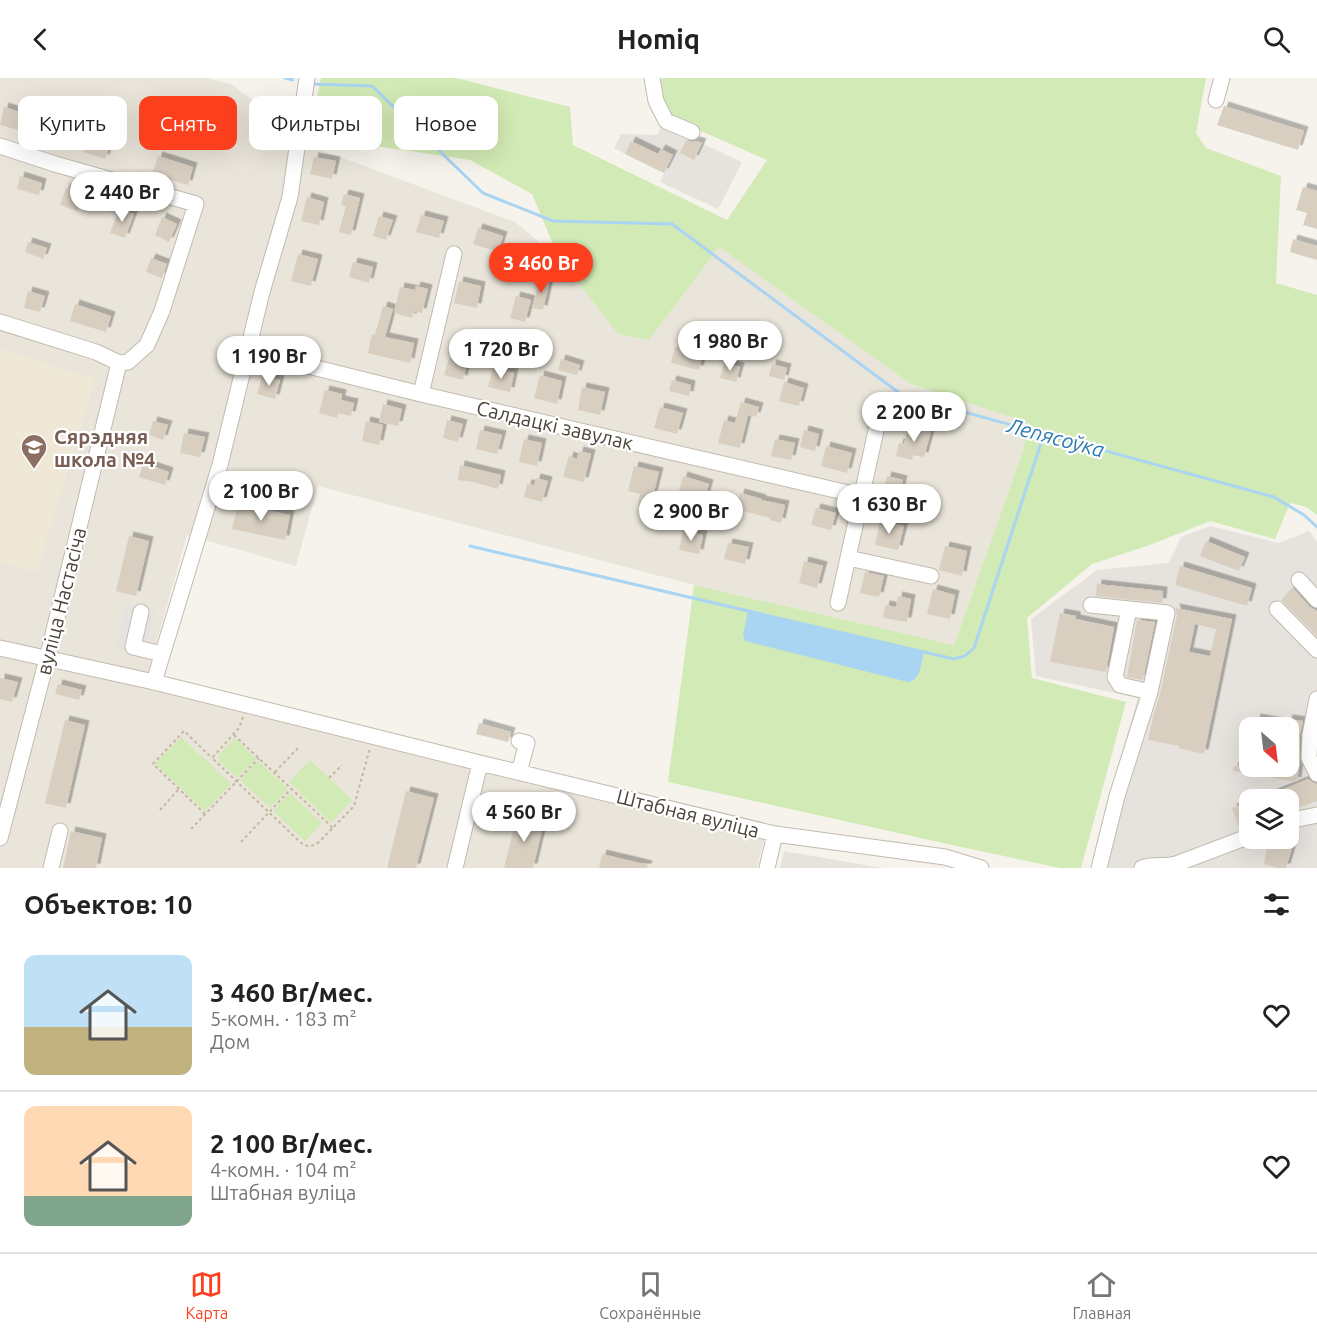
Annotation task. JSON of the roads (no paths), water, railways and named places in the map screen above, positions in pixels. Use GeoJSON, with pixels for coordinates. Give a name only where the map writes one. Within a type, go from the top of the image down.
{"type":"FeatureCollection","features":[{"type":"Feature","properties":{"kind":"street"},"geometry":{"type":"LineString","coordinates":[[154,682],[220,465],[262,292],[290,197],[307,78]]}},
{"type":"Feature","properties":{"kind":"street"},"geometry":{"type":"LineString","coordinates":[[652,78],[656,101],[666,121],[692,132]]}},
{"type":"Feature","properties":{"kind":"street"},"geometry":{"type":"LineString","coordinates":[[1216,100],[1222,78]]}},
{"type":"Feature","properties":{"kind":"street"},"geometry":{"type":"LineString","coordinates":[[0,146],[196,204],[162,311],[147,345],[128,362],[119,363],[96,352],[0,322]]}},
{"type":"Feature","properties":{"kind":"street"},"geometry":{"type":"LineString","coordinates":[[421,394],[454,254]]}},
{"type":"Feature","properties":{"kind":"street","name":"Салдацкі завулак"},"geometry":{"type":"LineString","coordinates":[[248,351],[421,394],[861,496]]}},
{"type":"Feature","properties":{"kind":"street","name":"вуліца Настасіча"},"geometry":{"type":"LineString","coordinates":[[0,838],[47,659],[119,363]]}},
{"type":"Feature","properties":{"kind":"street"},"geometry":{"type":"LineString","coordinates":[[838,603],[881,408]]}},
{"type":"Feature","properties":{"kind":"street"},"geometry":{"type":"LineString","coordinates":[[848,558],[931,576]]}},
{"type":"Feature","properties":{"kind":"street"},"geometry":{"type":"LineString","coordinates":[[1299,580],[1317,600]]}},
{"type":"Feature","properties":{"kind":"street"},"geometry":{"type":"LineString","coordinates":[[1091,605],[1167,613],[1150,692],[1118,795],[1100,868]]}},
{"type":"Feature","properties":{"kind":"street"},"geometry":{"type":"LineString","coordinates":[[1129,609],[1115,678],[1120,685],[1150,692]]}},
{"type":"Feature","properties":{"kind":"street"},"geometry":{"type":"LineString","coordinates":[[1277,609],[1317,650]]}},
{"type":"Feature","properties":{"kind":"street"},"geometry":{"type":"LineString","coordinates":[[141,612],[133,647],[162,654]]}},
{"type":"Feature","properties":{"kind":"street","name":"Штабная вуліца"},"geometry":{"type":"LineString","coordinates":[[0,648],[154,682],[775,834],[945,857],[981,868]]}},
{"type":"Feature","properties":{"kind":"street"},"geometry":{"type":"LineString","coordinates":[[1317,699],[1310,735],[1317,774]]}},
{"type":"Feature","properties":{"kind":"street"},"geometry":{"type":"LineString","coordinates":[[519,741],[526,743],[519,772]]}},
{"type":"Feature","properties":{"kind":"street"},"geometry":{"type":"LineString","coordinates":[[455,868],[480,763]]}},
{"type":"Feature","properties":{"kind":"street"},"geometry":{"type":"LineString","coordinates":[[1299,819],[1317,815]]}},
{"type":"Feature","properties":{"kind":"street"},"geometry":{"type":"LineString","coordinates":[[51,868],[60,831]]}},
{"type":"Feature","properties":{"kind":"street"},"geometry":{"type":"LineString","coordinates":[[767,868],[775,834]]}},
{"type":"Feature","properties":{"kind":"street"},"geometry":{"type":"LineString","coordinates":[[1153,867],[1176,864],[1239,840]]}},
{"type":"Feature","properties":{"kind":"water"},"geometry":{"type":"Polygon","coordinates":[[[748,611],[924,652],[920,670],[916,678],[908,682],[745,641],[743,635],[748,611]]]}},
{"type":"Feature","properties":{"kind":"waterway","name":"Лепясоўка"},"geometry":{"type":"LineString","coordinates":[[285,78],[293,80]]}},
{"type":"Feature","properties":{"kind":"waterway","name":"Лепясоўка"},"geometry":{"type":"LineString","coordinates":[[311,84],[372,86],[483,193],[553,221],[672,224],[902,395],[1274,497],[1304,515],[1317,527]]}},
{"type":"Feature","properties":{"kind":"waterway"},"geometry":{"type":"LineString","coordinates":[[470,546],[954,659],[965,656],[974,648],[1044,434]]}},
{"type":"Feature","properties":{"kind":"place","name":"Сярэдняя школа №4"},"geometry":{"type":"Point","coordinates":[34,470]}}]}
